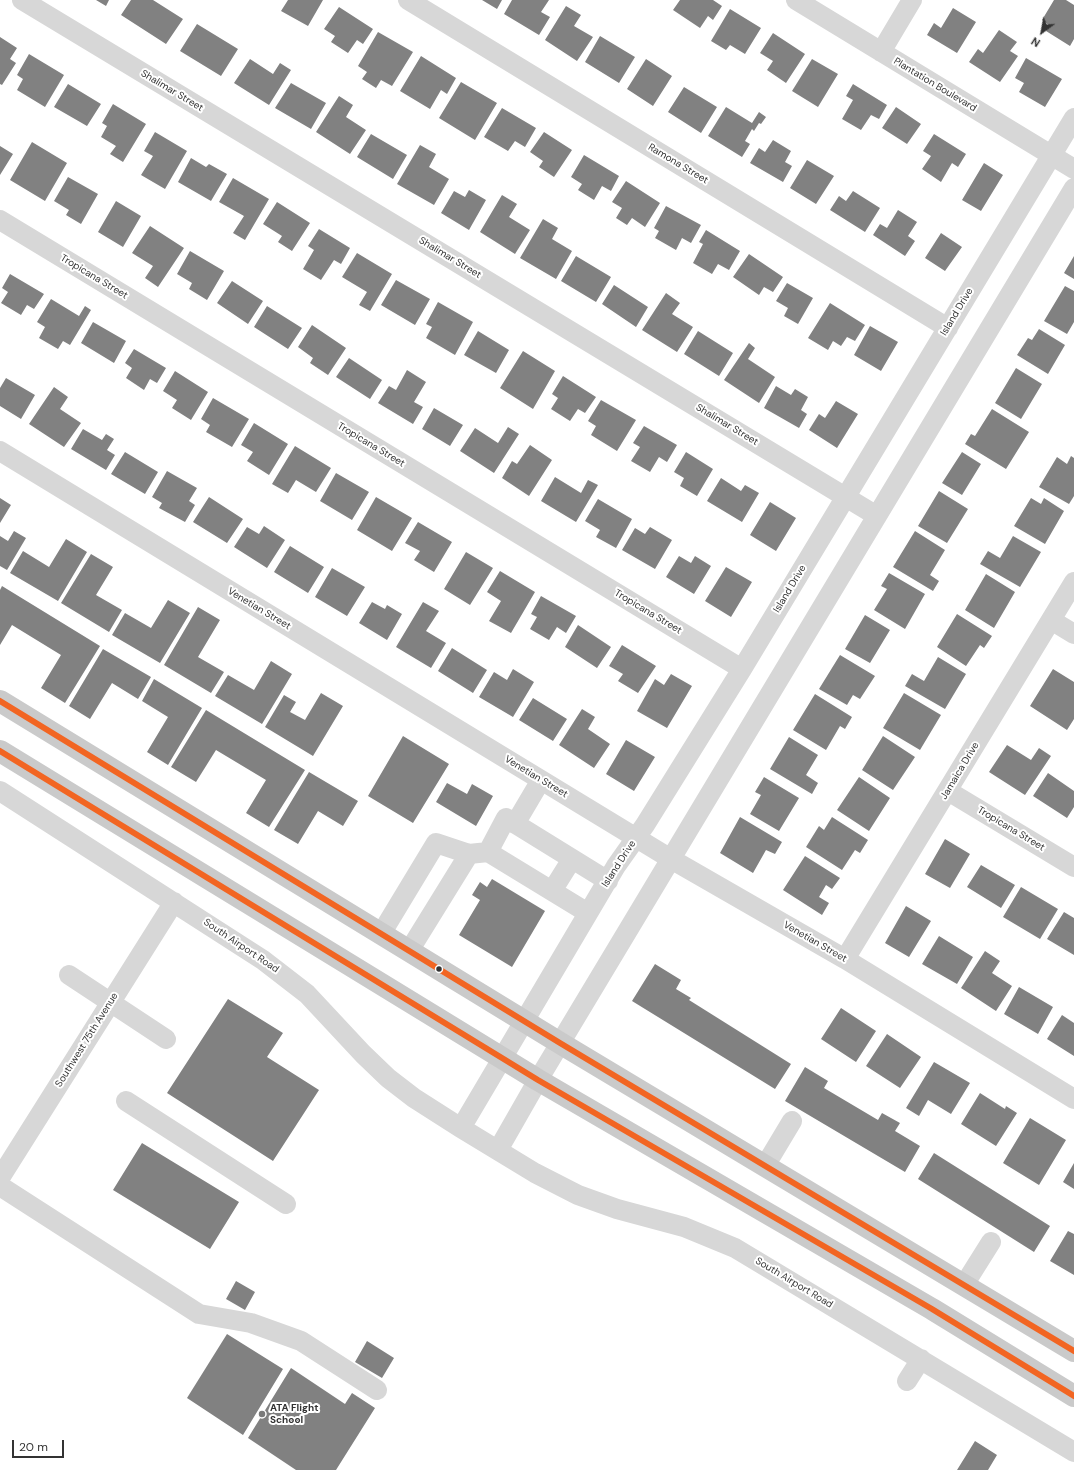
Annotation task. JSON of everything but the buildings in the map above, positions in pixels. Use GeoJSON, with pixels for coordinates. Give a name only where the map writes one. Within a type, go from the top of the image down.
{"type":"FeatureCollection","features":[{"type":"Feature","properties":{"kind":"main road"},"geometry":{"type":"LineString","coordinates":[[0,701],[560,1044],[1074,1351]]}},
{"type":"Feature","properties":{"kind":"main road"},"geometry":{"type":"LineString","coordinates":[[0,750],[538,1080],[932,1309],[1074,1396]]}},
{"type":"Feature","properties":{"kind":"street","name":"Shalimar Street"},"geometry":{"type":"LineString","coordinates":[[22,0],[877,516]]}},
{"type":"Feature","properties":{"kind":"street","name":"Ramona Street"},"geometry":{"type":"LineString","coordinates":[[408,0],[948,328]]}},
{"type":"Feature","properties":{"kind":"street","name":"Plantation Boulevard"},"geometry":{"type":"LineString","coordinates":[[796,0],[1074,169]]}},
{"type":"Feature","properties":{"kind":"street"},"geometry":{"type":"LineString","coordinates":[[881,52],[912,0]]}},
{"type":"Feature","properties":{"kind":"street","name":"Island Drive"},"geometry":{"type":"LineString","coordinates":[[502,1058],[588,913],[742,669],[1074,118]]}},
{"type":"Feature","properties":{"kind":"street"},"geometry":{"type":"LineString","coordinates":[[498,1150],[538,1080],[1074,188]]}},
{"type":"Feature","properties":{"kind":"street","name":"Tropicana Street"},"geometry":{"type":"LineString","coordinates":[[0,220],[742,669]]}},
{"type":"Feature","properties":{"kind":"street","name":"Venetian Street"},"geometry":{"type":"LineString","coordinates":[[0,451],[636,838],[845,960],[1074,1098]]}},
{"type":"Feature","properties":{"kind":"street","name":"Jamaica Drive"},"geometry":{"type":"LineString","coordinates":[[845,960],[1074,582]]}},
{"type":"Feature","properties":{"kind":"street"},"geometry":{"type":"LineString","coordinates":[[1051,620],[1074,634]]}},
{"type":"Feature","properties":{"kind":"street"},"geometry":{"type":"LineString","coordinates":[[515,824],[541,780]]}},
{"type":"Feature","properties":{"kind":"street","name":"South Airport Road"},"geometry":{"type":"LineString","coordinates":[[0,791],[246,948],[292,982],[312,999],[388,1078],[414,1098],[462,1128],[552,1182],[578,1195],[617,1209],[684,1227],[735,1248],[1074,1452]]}},
{"type":"Feature","properties":{"kind":"street","name":"Tropicana Street"},"geometry":{"type":"LineString","coordinates":[[948,791],[1074,867]]}},
{"type":"Feature","properties":{"kind":"street"},"geometry":{"type":"LineString","coordinates":[[409,951],[478,853],[506,818],[608,881]]}},
{"type":"Feature","properties":{"kind":"street"},"geometry":{"type":"LineString","coordinates":[[381,934],[436,843],[478,853],[552,891],[588,913]]}},
{"type":"Feature","properties":{"kind":"street"},"geometry":{"type":"LineString","coordinates":[[552,891],[572,859]]}},
{"type":"Feature","properties":{"kind":"street","name":"Southwest 75th Avenue"},"geometry":{"type":"LineString","coordinates":[[0,1178],[174,902]]}},
{"type":"Feature","properties":{"kind":"street"},"geometry":{"type":"LineString","coordinates":[[69,975],[166,1039]]}},
{"type":"Feature","properties":{"kind":"street"},"geometry":{"type":"LineString","coordinates":[[462,1128],[502,1058]]}},
{"type":"Feature","properties":{"kind":"street"},"geometry":{"type":"LineString","coordinates":[[126,1101],[286,1204]]}},
{"type":"Feature","properties":{"kind":"street"},"geometry":{"type":"LineString","coordinates":[[765,1166],[792,1121]]}},
{"type":"Feature","properties":{"kind":"street"},"geometry":{"type":"LineString","coordinates":[[0,1186],[199,1314],[251,1323],[301,1341],[377,1390]]}},
{"type":"Feature","properties":{"kind":"street"},"geometry":{"type":"LineString","coordinates":[[964,1285],[991,1242]]}},
{"type":"Feature","properties":{"kind":"street"},"geometry":{"type":"LineString","coordinates":[[907,1381],[921,1359]]}},
{"type":"Feature","properties":{"kind":"transit line"},"geometry":{"type":"LineString","coordinates":[[0,701],[560,1043],[1074,1351]]}},
{"type":"Feature","properties":{"kind":"transit line"},"geometry":{"type":"LineString","coordinates":[[0,751],[538,1080],[932,1309],[1074,1396]]}},
{"type":"Feature","properties":{"kind":"place","name":"ATA Flight School"},"geometry":{"type":"Point","coordinates":[262,1414]}}]}
